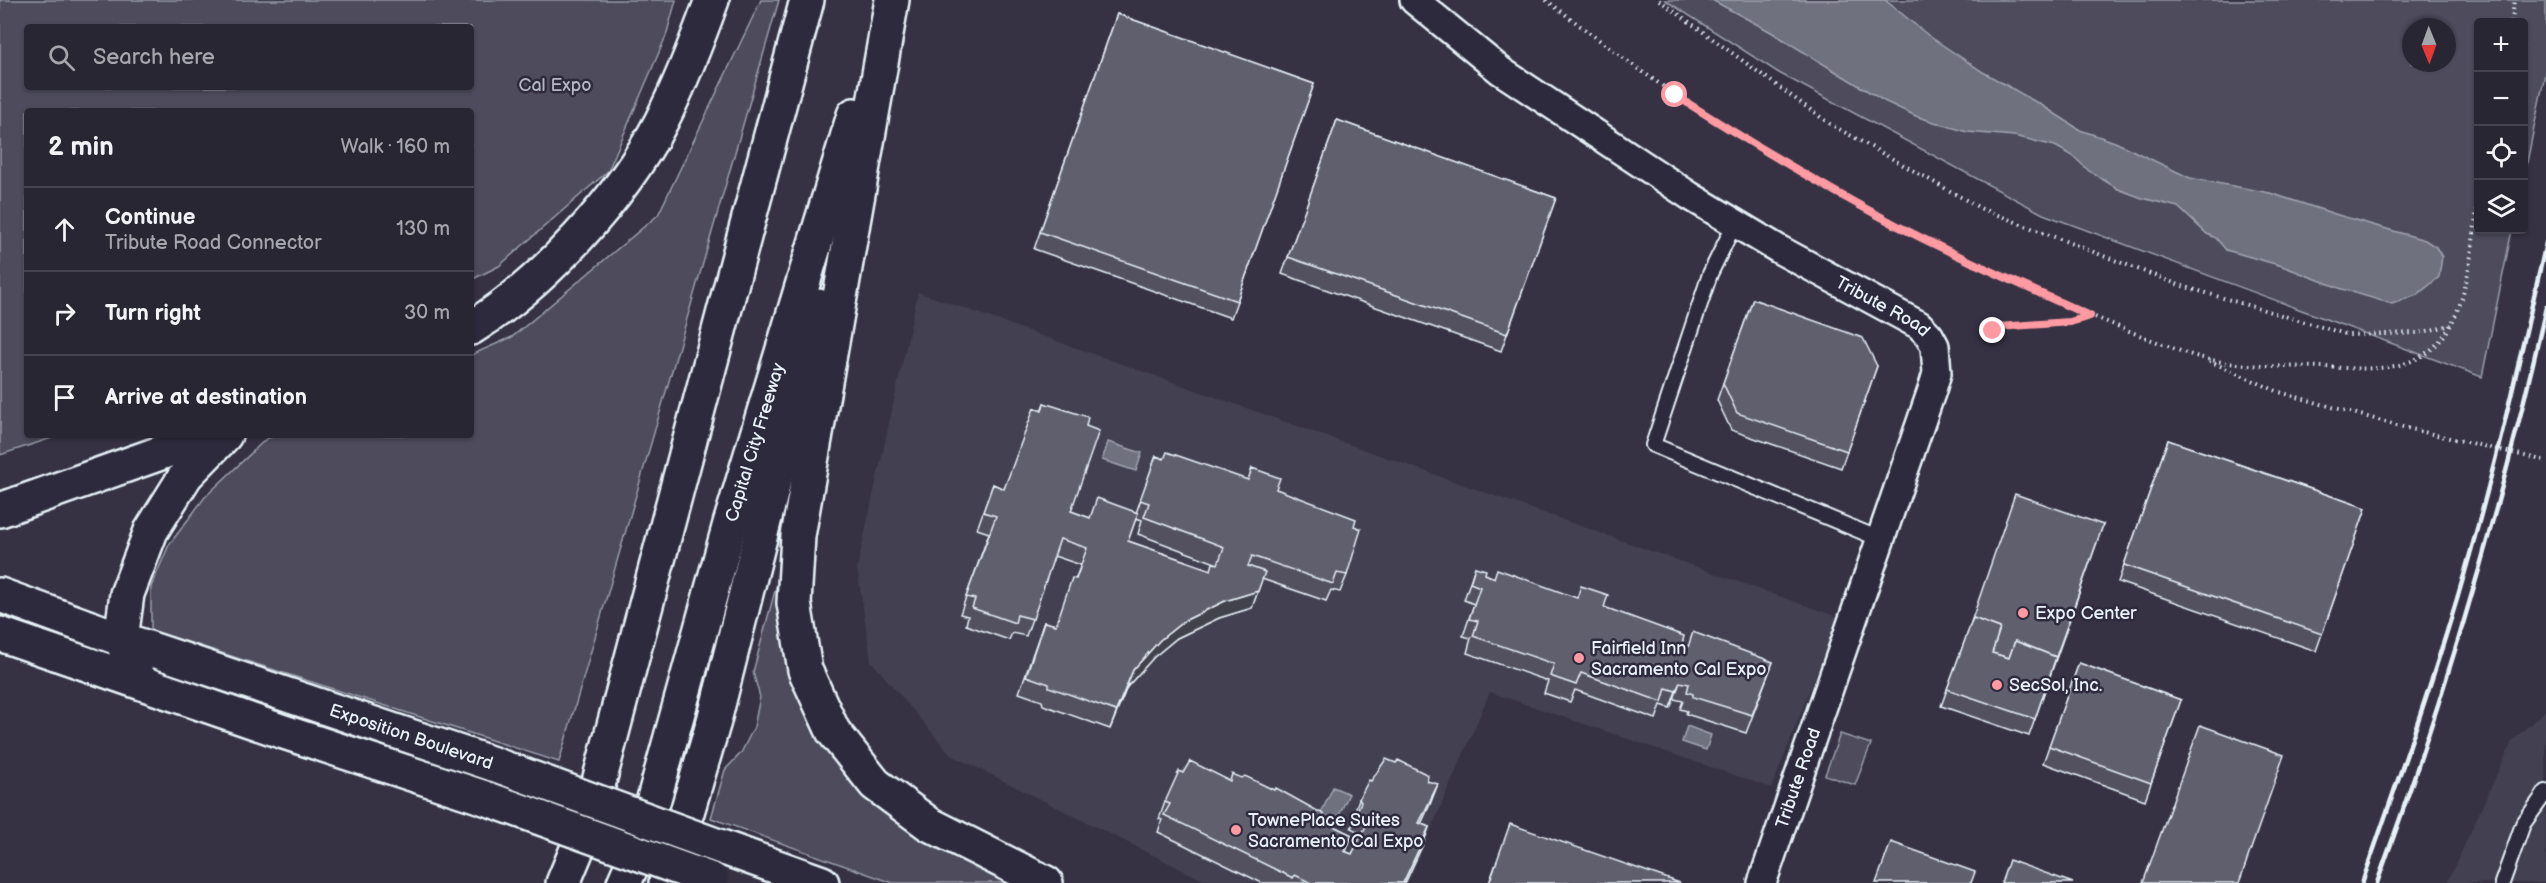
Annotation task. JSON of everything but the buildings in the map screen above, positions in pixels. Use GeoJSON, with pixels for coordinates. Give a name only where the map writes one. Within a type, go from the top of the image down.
{"type":"FeatureCollection","features":[{"type":"Feature","properties":{"kind":"main road"},"geometry":{"type":"LineString","coordinates":[[474,326],[515,297],[552,265],[616,191],[660,124],[691,56],[711,0]]}},
{"type":"Feature","properties":{"kind":"main road"},"geometry":{"type":"LineString","coordinates":[[563,883],[579,848],[591,812],[807,0]]}},
{"type":"Feature","properties":{"kind":"main road"},"geometry":{"type":"LineString","coordinates":[[890,0],[798,536],[794,603],[805,670],[833,731],[875,784],[929,824],[1046,883]]}},
{"type":"Feature","properties":{"kind":"main road","name":"Capital City Freeway"},"geometry":{"type":"LineString","coordinates":[[624,883],[642,842],[730,524],[890,0]]}},
{"type":"Feature","properties":{"kind":"main road"},"geometry":{"type":"LineString","coordinates":[[666,883],[694,794],[746,598],[829,263],[873,52]]}},
{"type":"Feature","properties":{"kind":"main road"},"geometry":{"type":"LineString","coordinates":[[0,510],[203,438]]}},
{"type":"Feature","properties":{"kind":"main road"},"geometry":{"type":"LineString","coordinates":[[140,681],[121,639],[128,594],[150,531],[186,475],[222,438]]}},
{"type":"Feature","properties":{"kind":"main road","name":"Exposition Boulevard"},"geometry":{"type":"LineString","coordinates":[[0,595],[121,639],[496,765],[822,883]]}},
{"type":"Feature","properties":{"kind":"main road","name":"Exposition Boulevard"},"geometry":{"type":"LineString","coordinates":[[0,634],[488,799],[716,881]]}},
{"type":"Feature","properties":{"kind":"main road"},"geometry":{"type":"LineString","coordinates":[[557,883],[579,848]]}},
{"type":"Feature","properties":{"kind":"street","name":"Tribute Road"},"geometry":{"type":"LineString","coordinates":[[1414,0],[1501,71],[1735,223],[1800,261],[1906,316],[1929,335],[1935,346],[1937,373],[1932,390],[1762,883]]}},
{"type":"Feature","properties":{"kind":"lane"},"geometry":{"type":"LineString","coordinates":[[1735,223],[1710,274],[1653,445],[1882,540]]}},
{"type":"Feature","properties":{"kind":"lane"},"geometry":{"type":"LineString","coordinates":[[2502,883],[2523,824],[2546,792]]}},
{"type":"Feature","properties":{"kind":"path"},"geometry":{"type":"LineString","coordinates":[[1546,0],[1675,95],[1742,138],[1897,225],[2005,278],[2090,316],[2202,358],[2279,392],[2498,451],[2546,460]]}},
{"type":"Feature","properties":{"kind":"path"},"geometry":{"type":"LineString","coordinates":[[1659,0],[1830,124],[1982,209],[2179,285],[2349,335],[2419,333],[2451,326]]}},
{"type":"Feature","properties":{"kind":"path"},"geometry":{"type":"LineString","coordinates":[[2512,18],[2514,0]]}},
{"type":"Feature","properties":{"kind":"path"},"geometry":{"type":"LineString","coordinates":[[2202,358],[2259,365],[2393,366],[2410,362],[2429,351],[2451,326],[2464,288],[2474,227]]}},
{"type":"Feature","properties":{"kind":"path"},"geometry":{"type":"LineString","coordinates":[[1993,331],[1998,327],[2070,322],[2090,316]]}},
{"type":"Feature","properties":{"kind":"shaded area"},"geometry":{"type":"Polygon","coordinates":[[[918,292],[1838,617],[1772,788],[1490,692],[1408,883],[1209,883],[951,755],[871,661],[857,568],[918,292]]]}},
{"type":"Feature","properties":{"kind":"shaded area"},"geometry":{"type":"Polygon","coordinates":[[[2546,710],[2546,883],[2447,883],[2512,741],[2546,710]]]}},
{"type":"Feature","properties":{"kind":"green space","name":"Cal Expo"},"geometry":{"type":"Polygon","coordinates":[[[0,0],[676,0],[666,36],[608,171],[499,266],[474,278],[474,108],[24,108],[24,438],[52,438],[0,455],[0,0]]]}},
{"type":"Feature","properties":{"kind":"green space"},"geometry":{"type":"Polygon","coordinates":[[[761,0],[779,0],[559,762],[151,630],[151,587],[169,545],[205,497],[266,439],[474,438],[474,354],[512,337],[658,215],[761,0]]]}},
{"type":"Feature","properties":{"kind":"green space"},"geometry":{"type":"Polygon","coordinates":[[[1665,0],[2546,0],[2546,69],[2528,157],[2528,18],[2474,18],[2474,234],[2511,234],[2482,377],[2043,214],[1779,73],[1665,0]]]}},
{"type":"Feature","properties":{"kind":"green space"},"geometry":{"type":"Polygon","coordinates":[[[786,550],[815,730],[839,767],[861,792],[1013,883],[893,883],[711,818],[725,770],[741,753],[754,727],[760,697],[753,672],[786,550]]]}},
{"type":"Feature","properties":{"kind":"green space"},"geometry":{"type":"Polygon","coordinates":[[[1840,734],[1871,744],[1855,785],[1825,775],[1840,734]]]}},
{"type":"Feature","properties":{"kind":"water"},"geometry":{"type":"Polygon","coordinates":[[[1712,0],[1885,0],[1929,36],[1983,72],[2080,130],[2115,142],[2190,178],[2270,193],[2425,240],[2436,247],[2442,257],[2439,277],[2417,295],[2392,304],[2342,289],[2282,266],[2226,250],[2216,238],[2207,234],[2178,207],[2118,189],[2089,171],[2073,156],[2055,146],[2014,136],[1967,132],[1918,117],[1884,101],[1771,32],[1712,0]]]}},
{"type":"Feature","properties":{"kind":"water"},"geometry":{"type":"Polygon","coordinates":[[[1108,442],[1142,453],[1136,471],[1102,460],[1108,442]]]}},
{"type":"Feature","properties":{"kind":"water"},"geometry":{"type":"Polygon","coordinates":[[[1687,726],[1711,735],[1706,750],[1682,742],[1687,726]]]}},
{"type":"Feature","properties":{"kind":"water"},"geometry":{"type":"Polygon","coordinates":[[[1333,787],[1349,794],[1336,822],[1320,815],[1333,787]]]}},
{"type":"Feature","properties":{"kind":"railway"},"geometry":{"type":"LineString","coordinates":[[2362,883],[2423,706],[2470,555],[2546,243]]}},
{"type":"Feature","properties":{"kind":"railway"},"geometry":{"type":"LineString","coordinates":[[2377,883],[2426,741],[2471,598],[2511,453],[2546,307]]}},
{"type":"Feature","properties":{"kind":"place","name":"Expo Center"},"geometry":{"type":"Point","coordinates":[2023,613]}},
{"type":"Feature","properties":{"kind":"place","name":"Fairfield Inn Sacramento Cal Expo"},"geometry":{"type":"Point","coordinates":[1579,658]}},
{"type":"Feature","properties":{"kind":"place","name":"SecSol, Inc."},"geometry":{"type":"Point","coordinates":[1997,685]}},
{"type":"Feature","properties":{"kind":"place","name":"TownePlace Suites Sacramento Cal Expo"},"geometry":{"type":"Point","coordinates":[1236,830]}},
{"type":"Feature","properties":{"kind":"route"},"geometry":{"type":"LineString","coordinates":[[1675,95],[1742,138],[1853,202],[2005,278],[2090,316],[2070,322],[1998,327],[1993,331]]}}]}
